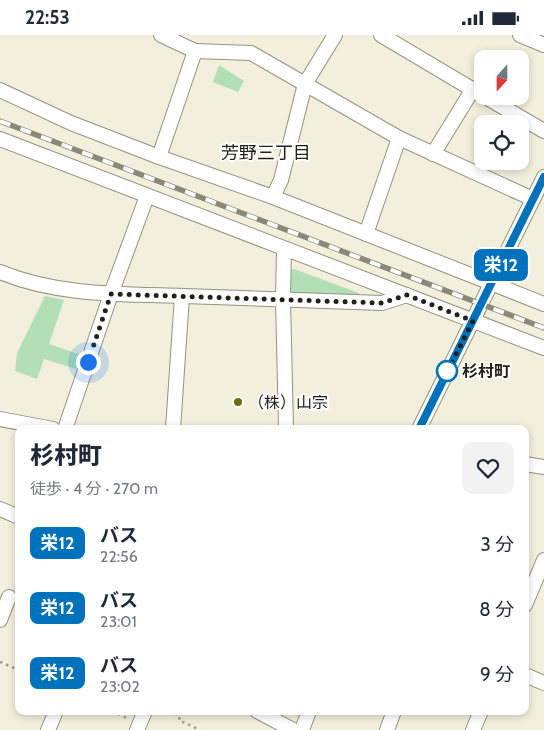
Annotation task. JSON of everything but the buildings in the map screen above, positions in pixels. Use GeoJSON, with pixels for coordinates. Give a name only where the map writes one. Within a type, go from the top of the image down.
{"type":"FeatureCollection","features":[{"type":"Feature","properties":{"kind":"street"},"geometry":{"type":"LineString","coordinates":[[161,35],[195,51],[251,53],[399,138],[533,199]]}},
{"type":"Feature","properties":{"kind":"street"},"geometry":{"type":"LineString","coordinates":[[273,197],[281,181],[305,84],[334,35]]}},
{"type":"Feature","properties":{"kind":"street"},"geometry":{"type":"LineString","coordinates":[[381,35],[474,90]]}},
{"type":"Feature","properties":{"kind":"street"},"geometry":{"type":"LineString","coordinates":[[520,35],[544,45]]}},
{"type":"Feature","properties":{"kind":"street"},"geometry":{"type":"LineString","coordinates":[[159,157],[195,51]]}},
{"type":"Feature","properties":{"kind":"street"},"geometry":{"type":"LineString","coordinates":[[0,91],[71,123],[159,157],[273,197],[544,304]]}},
{"type":"Feature","properties":{"kind":"street"},"geometry":{"type":"LineString","coordinates":[[433,154],[474,102]]}},
{"type":"Feature","properties":{"kind":"street"},"geometry":{"type":"LineString","coordinates":[[499,105],[544,131]]}},
{"type":"Feature","properties":{"kind":"street"},"geometry":{"type":"LineString","coordinates":[[366,234],[399,138]]}},
{"type":"Feature","properties":{"kind":"street"},"geometry":{"type":"LineString","coordinates":[[0,139],[544,348]]}},
{"type":"Feature","properties":{"kind":"street"},"geometry":{"type":"LineString","coordinates":[[421,425],[544,177]]}},
{"type":"Feature","properties":{"kind":"street"},"geometry":{"type":"LineString","coordinates":[[66,425],[147,196]]}},
{"type":"Feature","properties":{"kind":"street"},"geometry":{"type":"LineString","coordinates":[[284,249],[283,299],[286,425]]}},
{"type":"Feature","properties":{"kind":"street"},"geometry":{"type":"LineString","coordinates":[[0,272],[33,283],[61,289],[111,294],[382,303],[407,295]]}},
{"type":"Feature","properties":{"kind":"street"},"geometry":{"type":"LineString","coordinates":[[173,425],[182,296]]}},
{"type":"Feature","properties":{"kind":"street"},"geometry":{"type":"LineString","coordinates":[[0,419],[32,425]]}},
{"type":"Feature","properties":{"kind":"street"},"geometry":{"type":"LineString","coordinates":[[529,465],[544,467]]}},
{"type":"Feature","properties":{"kind":"street"},"geometry":{"type":"LineString","coordinates":[[0,509],[15,515]]}},
{"type":"Feature","properties":{"kind":"street"},"geometry":{"type":"LineString","coordinates":[[529,593],[535,575],[544,560]]}},
{"type":"Feature","properties":{"kind":"street"},"geometry":{"type":"LineString","coordinates":[[0,620],[9,597]]}},
{"type":"Feature","properties":{"kind":"street"},"geometry":{"type":"LineString","coordinates":[[529,677],[544,683]]}},
{"type":"Feature","properties":{"kind":"street"},"geometry":{"type":"LineString","coordinates":[[48,730],[54,715]]}},
{"type":"Feature","properties":{"kind":"street"},"geometry":{"type":"LineString","coordinates":[[265,715],[293,730]]}},
{"type":"Feature","properties":{"kind":"street"},"geometry":{"type":"LineString","coordinates":[[302,730],[308,715]]}},
{"type":"Feature","properties":{"kind":"street"},"geometry":{"type":"LineString","coordinates":[[386,730],[392,715]]}},
{"type":"Feature","properties":{"kind":"street"},"geometry":{"type":"LineString","coordinates":[[473,730],[479,715]]}},
{"type":"Feature","properties":{"kind":"path"},"geometry":{"type":"LineString","coordinates":[[0,662],[15,668]]}},
{"type":"Feature","properties":{"kind":"path"},"geometry":{"type":"LineString","coordinates":[[122,715],[140,722]]}},
{"type":"Feature","properties":{"kind":"path"},"geometry":{"type":"LineString","coordinates":[[180,716],[179,720],[200,730]]}},
{"type":"Feature","properties":{"kind":"green space"},"geometry":{"type":"Polygon","coordinates":[[[219,65],[244,81],[238,92],[213,82],[219,65]]]}},
{"type":"Feature","properties":{"kind":"green space"},"geometry":{"type":"Polygon","coordinates":[[[294,269],[360,295],[294,293],[288,290],[289,271],[294,269]]]}},
{"type":"Feature","properties":{"kind":"green space"},"geometry":{"type":"Polygon","coordinates":[[[45,296],[64,300],[49,344],[84,356],[79,370],[44,359],[37,379],[15,371],[17,353],[45,296]]]}},
{"type":"Feature","properties":{"kind":"railway"},"geometry":{"type":"LineString","coordinates":[[0,121],[544,328]]}},
{"type":"Feature","properties":{"kind":"bus line","name":"栄12"},"geometry":{"type":"LineString","coordinates":[[421,425],[544,177]]}},
{"type":"Feature","properties":{"kind":"place","name":"杉村町"},"geometry":{"type":"Point","coordinates":[447,371]}},
{"type":"Feature","properties":{"kind":"place","name":"（株）山宗"},"geometry":{"type":"Point","coordinates":[238,402]}},
{"type":"Feature","properties":{"kind":"district","name":"芳野三丁目"},"geometry":{"type":"Point","coordinates":[266,153]}},
{"type":"Feature","properties":{"kind":"route"},"geometry":{"type":"LineString","coordinates":[[88,362],[111,294],[382,303],[407,295],[473,321],[446,374],[447,371]]}}]}
